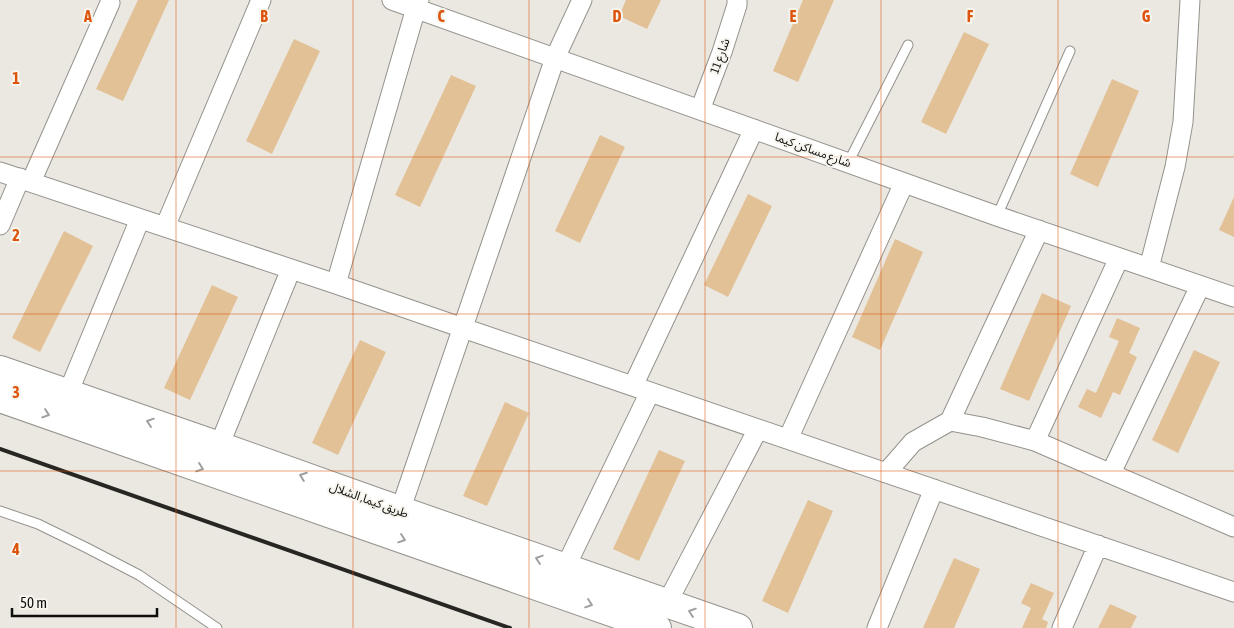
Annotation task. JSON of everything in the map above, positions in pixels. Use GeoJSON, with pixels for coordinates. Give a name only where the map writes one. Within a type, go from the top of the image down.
{"type":"FeatureCollection","features":[{"type":"Feature","properties":{"kind":"highway","name":"طريق كيما, الشلال"},"geometry":{"type":"LineString","coordinates":[[0,370],[219,446],[657,628]]}},
{"type":"Feature","properties":{"kind":"highway","name":"طريق كيما, الشلال"},"geometry":{"type":"LineString","coordinates":[[0,398],[565,568],[738,628]]}},
{"type":"Feature","properties":{"kind":"street"},"geometry":{"type":"LineString","coordinates":[[165,227],[261,0]]}},
{"type":"Feature","properties":{"kind":"street","name":"شارع مساكن كيما"},"geometry":{"type":"LineString","coordinates":[[392,0],[417,4],[556,58],[700,110],[1234,298]]}},
{"type":"Feature","properties":{"kind":"street"},"geometry":{"type":"LineString","coordinates":[[382,514],[463,328],[556,58],[582,0]]}},
{"type":"Feature","properties":{"kind":"street","name":"شارع 11"},"geometry":{"type":"LineString","coordinates":[[700,110],[722,52],[737,0]]}},
{"type":"Feature","properties":{"kind":"street"},"geometry":{"type":"LineString","coordinates":[[1150,268],[1175,167],[1183,122],[1190,0]]}},
{"type":"Feature","properties":{"kind":"street"},"geometry":{"type":"LineString","coordinates":[[0,226],[26,180],[110,3]]}},
{"type":"Feature","properties":{"kind":"street"},"geometry":{"type":"LineString","coordinates":[[336,284],[417,4]]}},
{"type":"Feature","properties":{"kind":"street"},"geometry":{"type":"LineString","coordinates":[[565,568],[754,129]]}},
{"type":"Feature","properties":{"kind":"street"},"geometry":{"type":"LineString","coordinates":[[0,172],[292,269],[1234,592]]}},
{"type":"Feature","properties":{"kind":"street"},"geometry":{"type":"LineString","coordinates":[[788,439],[904,183]]}},
{"type":"Feature","properties":{"kind":"street"},"geometry":{"type":"LineString","coordinates":[[68,393],[140,219]]}},
{"type":"Feature","properties":{"kind":"street"},"geometry":{"type":"LineString","coordinates":[[886,473],[914,442],[950,421],[1039,230]]}},
{"type":"Feature","properties":{"kind":"street"},"geometry":{"type":"LineString","coordinates":[[1035,441],[1119,258]]}},
{"type":"Feature","properties":{"kind":"street"},"geometry":{"type":"LineString","coordinates":[[219,446],[292,269]]}},
{"type":"Feature","properties":{"kind":"street"},"geometry":{"type":"LineString","coordinates":[[1111,474],[1200,286]]}},
{"type":"Feature","properties":{"kind":"street"},"geometry":{"type":"LineString","coordinates":[[950,421],[1035,441],[1234,526]]}},
{"type":"Feature","properties":{"kind":"street"},"geometry":{"type":"LineString","coordinates":[[667,603],[758,429]]}},
{"type":"Feature","properties":{"kind":"street"},"geometry":{"type":"LineString","coordinates":[[877,628],[934,489]]}},
{"type":"Feature","properties":{"kind":"street"},"geometry":{"type":"LineString","coordinates":[[1062,628],[1098,545]]}},
{"type":"Feature","properties":{"kind":"lane"},"geometry":{"type":"LineString","coordinates":[[848,163],[908,46]]}},
{"type":"Feature","properties":{"kind":"lane"},"geometry":{"type":"LineString","coordinates":[[998,216],[1070,51]]}},
{"type":"Feature","properties":{"kind":"lane"},"geometry":{"type":"LineString","coordinates":[[0,511],[38,524],[130,571],[217,628]]}},
{"type":"Feature","properties":{"kind":"building"},"geometry":{"type":"Polygon","coordinates":[[[138,0],[169,0],[123,101],[96,89],[138,0]]]}},
{"type":"Feature","properties":{"kind":"building"},"geometry":{"type":"Polygon","coordinates":[[[626,0],[661,0],[647,29],[619,16],[626,0]]]}},
{"type":"Feature","properties":{"kind":"building"},"geometry":{"type":"Polygon","coordinates":[[[803,0],[834,0],[798,82],[773,71],[803,0]]]}},
{"type":"Feature","properties":{"kind":"building"},"geometry":{"type":"Polygon","coordinates":[[[964,32],[989,44],[946,134],[921,122],[964,32]]]}},
{"type":"Feature","properties":{"kind":"building"},"geometry":{"type":"Polygon","coordinates":[[[294,39],[320,51],[272,154],[246,141],[294,39]]]}},
{"type":"Feature","properties":{"kind":"building"},"geometry":{"type":"Polygon","coordinates":[[[451,75],[476,86],[420,207],[395,195],[451,75]]]}},
{"type":"Feature","properties":{"kind":"building"},"geometry":{"type":"Polygon","coordinates":[[[1112,79],[1139,91],[1098,187],[1070,174],[1112,79]]]}},
{"type":"Feature","properties":{"kind":"building"},"geometry":{"type":"Polygon","coordinates":[[[600,135],[625,147],[580,243],[555,231],[600,135]]]}},
{"type":"Feature","properties":{"kind":"building"},"geometry":{"type":"Polygon","coordinates":[[[748,194],[772,206],[728,297],[704,285],[748,194]]]}},
{"type":"Feature","properties":{"kind":"building"},"geometry":{"type":"Polygon","coordinates":[[[1234,197],[1234,237],[1219,230],[1234,197]]]}},
{"type":"Feature","properties":{"kind":"building"},"geometry":{"type":"Polygon","coordinates":[[[64,231],[93,246],[40,352],[12,338],[64,231]]]}},
{"type":"Feature","properties":{"kind":"building"},"geometry":{"type":"Polygon","coordinates":[[[895,239],[923,252],[880,350],[852,337],[895,239]]]}},
{"type":"Feature","properties":{"kind":"building"},"geometry":{"type":"Polygon","coordinates":[[[212,285],[238,297],[190,400],[164,388],[212,285]]]}},
{"type":"Feature","properties":{"kind":"building"},"geometry":{"type":"Polygon","coordinates":[[[1042,293],[1071,306],[1029,401],[1000,389],[1042,293]]]}},
{"type":"Feature","properties":{"kind":"building"},"geometry":{"type":"Polygon","coordinates":[[[1117,318],[1140,328],[1129,353],[1137,357],[1120,395],[1113,392],[1101,418],[1078,407],[1087,389],[1096,393],[1119,341],[1109,337],[1117,318]]]}},
{"type":"Feature","properties":{"kind":"building"},"geometry":{"type":"Polygon","coordinates":[[[360,340],[386,352],[338,455],[312,443],[360,340]]]}},
{"type":"Feature","properties":{"kind":"building"},"geometry":{"type":"Polygon","coordinates":[[[1194,350],[1220,362],[1178,453],[1152,440],[1194,350]]]}},
{"type":"Feature","properties":{"kind":"building"},"geometry":{"type":"Polygon","coordinates":[[[505,402],[529,413],[487,506],[463,496],[505,402]]]}},
{"type":"Feature","properties":{"kind":"building"},"geometry":{"type":"Polygon","coordinates":[[[659,450],[685,461],[639,561],[613,549],[659,450]]]}},
{"type":"Feature","properties":{"kind":"building"},"geometry":{"type":"Polygon","coordinates":[[[808,500],[833,511],[788,613],[762,601],[808,500]]]}},
{"type":"Feature","properties":{"kind":"building"},"geometry":{"type":"Polygon","coordinates":[[[954,558],[980,569],[954,628],[923,628],[954,558]]]}},
{"type":"Feature","properties":{"kind":"building"},"geometry":{"type":"Polygon","coordinates":[[[1031,583],[1054,593],[1042,619],[1048,622],[1046,628],[1022,628],[1031,608],[1021,603],[1031,583]]]}},
{"type":"Feature","properties":{"kind":"building"},"geometry":{"type":"Polygon","coordinates":[[[1110,604],[1137,616],[1131,628],[1098,628],[1110,604]]]}},
{"type":"Feature","properties":{"kind":"railway"},"geometry":{"type":"LineString","coordinates":[[0,449],[510,628]]}}]}
